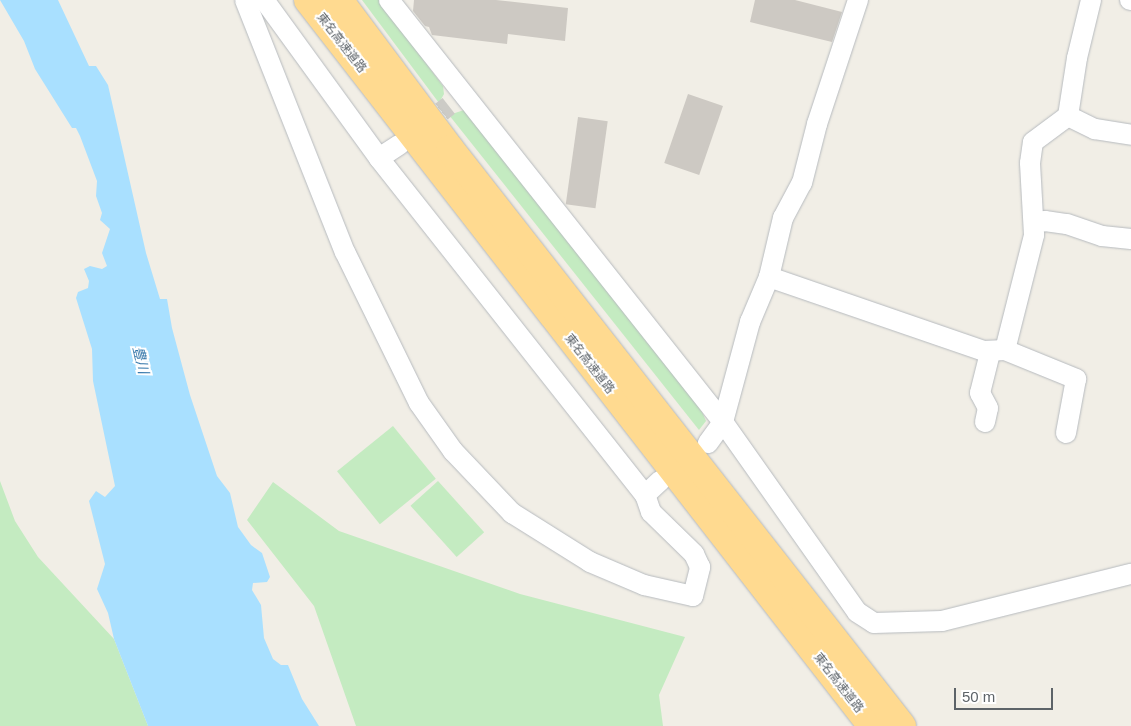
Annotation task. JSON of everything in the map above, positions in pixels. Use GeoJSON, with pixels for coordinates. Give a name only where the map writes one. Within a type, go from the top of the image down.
{"type":"FeatureCollection","features":[{"type":"Feature","properties":{"kind":"highway","name":"東名高速道路"},"geometry":{"type":"LineString","coordinates":[[308,0],[872,726]]}},
{"type":"Feature","properties":{"kind":"highway","name":"東名高速道路"},"geometry":{"type":"LineString","coordinates":[[339,0],[450,149],[824,622],[902,726]]}},
{"type":"Feature","properties":{"kind":"street"},"geometry":{"type":"LineString","coordinates":[[245,0],[361,286],[419,403],[453,451],[512,513],[590,562],[644,585],[693,596],[700,567],[694,554],[651,512],[645,495],[379,158],[264,0]]}},
{"type":"Feature","properties":{"kind":"street"},"geometry":{"type":"LineString","coordinates":[[389,0],[455,100],[723,422],[857,612],[874,623],[942,621],[1131,574]]}},
{"type":"Feature","properties":{"kind":"street"},"geometry":{"type":"LineString","coordinates":[[708,443],[723,422],[750,322],[770,277],[783,218],[802,183],[817,124],[858,0]]}},
{"type":"Feature","properties":{"kind":"street"},"geometry":{"type":"LineString","coordinates":[[985,422],[988,408],[980,393],[1024,285],[1034,223],[1030,163],[1033,142],[1068,116],[1077,58],[1091,0]]}},
{"type":"Feature","properties":{"kind":"street"},"geometry":{"type":"LineString","coordinates":[[1068,116],[1095,129],[1131,135]]}},
{"type":"Feature","properties":{"kind":"street"},"geometry":{"type":"LineString","coordinates":[[379,158],[399,144]]}},
{"type":"Feature","properties":{"kind":"street"},"geometry":{"type":"LineString","coordinates":[[1034,223],[1045,221],[1067,224],[1102,236],[1131,239]]}},
{"type":"Feature","properties":{"kind":"street"},"geometry":{"type":"LineString","coordinates":[[770,277],[998,351],[1076,379],[1066,433]]}},
{"type":"Feature","properties":{"kind":"street"},"geometry":{"type":"LineString","coordinates":[[645,495],[660,481]]}},
{"type":"Feature","properties":{"kind":"green space"},"geometry":{"type":"Polygon","coordinates":[[[362,0],[379,0],[443,86],[444,94],[439,103],[362,0]]]}},
{"type":"Feature","properties":{"kind":"green space"},"geometry":{"type":"Polygon","coordinates":[[[464,110],[700,407],[706,421],[699,430],[449,115],[464,110]]]}},
{"type":"Feature","properties":{"kind":"green space"},"geometry":{"type":"Polygon","coordinates":[[[393,426],[436,479],[380,524],[337,471],[393,426]]]}},
{"type":"Feature","properties":{"kind":"green space"},"geometry":{"type":"Polygon","coordinates":[[[0,481],[15,521],[38,557],[114,639],[148,726],[0,726],[0,481]]]}},
{"type":"Feature","properties":{"kind":"green space"},"geometry":{"type":"Polygon","coordinates":[[[438,481],[484,532],[457,557],[411,506],[438,481]]]}},
{"type":"Feature","properties":{"kind":"green space"},"geometry":{"type":"Polygon","coordinates":[[[273,482],[339,531],[520,594],[685,637],[659,695],[663,726],[356,726],[314,606],[247,520],[273,482]]]}},
{"type":"Feature","properties":{"kind":"water","name":"豊川"},"geometry":{"type":"Polygon","coordinates":[[[0,0],[58,0],[89,66],[96,66],[108,85],[146,253],[160,299],[167,299],[172,328],[190,395],[217,476],[230,493],[238,527],[251,545],[262,553],[270,577],[267,582],[253,583],[252,590],[261,605],[264,638],[273,659],[281,665],[288,665],[302,699],[319,726],[148,726],[114,639],[108,613],[97,589],[105,564],[89,501],[96,491],[105,497],[115,486],[93,381],[92,349],[76,298],[78,292],[88,288],[89,281],[84,269],[90,266],[102,269],[107,266],[102,253],[110,229],[100,220],[102,213],[96,196],[97,181],[80,136],[76,128],[72,128],[35,69],[24,41],[0,0]]]}},
{"type":"Feature","properties":{"kind":"building"},"geometry":{"type":"Polygon","coordinates":[[[414,0],[496,0],[568,8],[565,41],[508,34],[507,44],[432,35],[429,27],[425,26],[413,11],[414,0]]]}},
{"type":"Feature","properties":{"kind":"building"},"geometry":{"type":"Polygon","coordinates":[[[755,0],[795,0],[842,12],[832,42],[750,22],[755,0]]]}},
{"type":"Feature","properties":{"kind":"building"},"geometry":{"type":"Polygon","coordinates":[[[688,94],[723,106],[699,175],[664,163],[688,94]]]}},
{"type":"Feature","properties":{"kind":"building"},"geometry":{"type":"Polygon","coordinates":[[[578,117],[608,121],[595,208],[566,204],[578,117]]]}},
{"type":"Feature","properties":{"kind":"tunnel"},"geometry":{"type":"LineString","coordinates":[[418,130],[449,106]]}}]}
